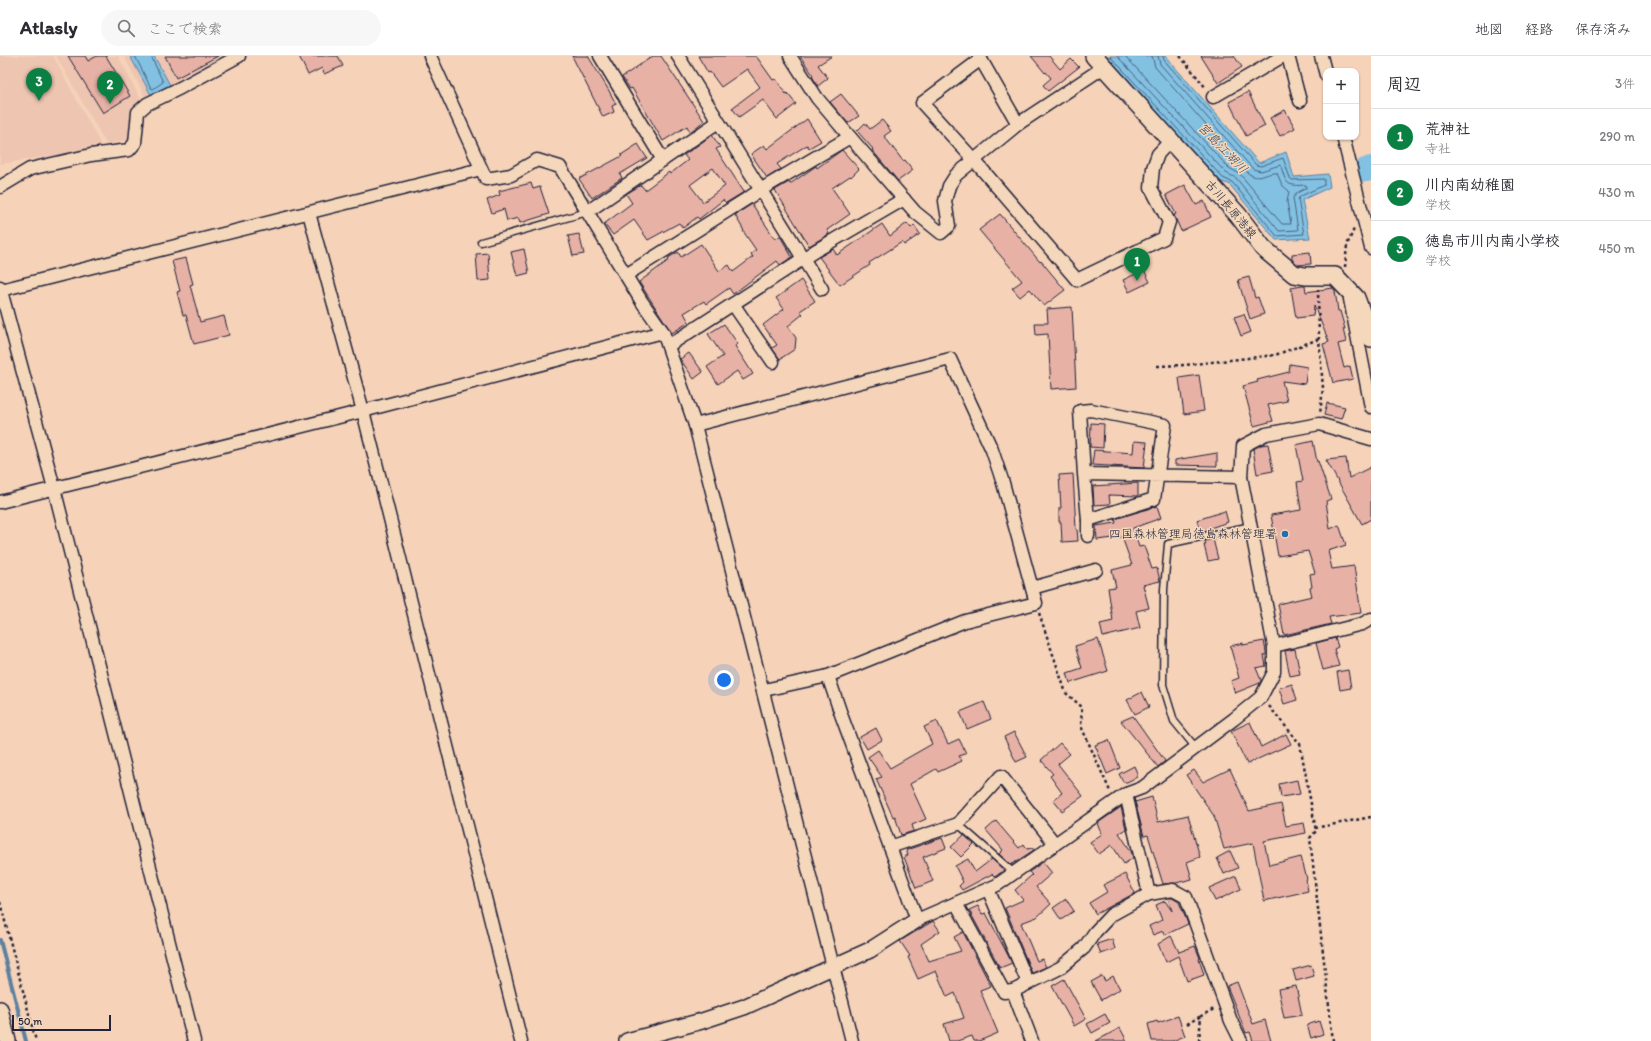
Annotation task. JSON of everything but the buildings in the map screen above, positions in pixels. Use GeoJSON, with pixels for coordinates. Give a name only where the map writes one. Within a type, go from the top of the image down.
{"type":"FeatureCollection","features":[{"type":"Feature","properties":{"kind":"main road","name":"古川長原港線"},"geometry":{"type":"LineString","coordinates":[[1099,61],[1238,215],[1263,248],[1294,274],[1305,276],[1336,276],[1348,288],[1356,298],[1371,338]]}},
{"type":"Feature","properties":{"kind":"street"},"geometry":{"type":"LineString","coordinates":[[0,187],[30,169],[91,155],[128,150],[134,143],[138,112],[147,104],[180,88],[238,56]]}},
{"type":"Feature","properties":{"kind":"street"},"geometry":{"type":"LineString","coordinates":[[430,56],[486,179],[511,175],[537,160],[560,167],[626,276],[664,332],[695,425],[764,690],[852,1041]]}},
{"type":"Feature","properties":{"kind":"street"},"geometry":{"type":"LineString","coordinates":[[600,56],[663,160]]}},
{"type":"Feature","properties":{"kind":"street"},"geometry":{"type":"LineString","coordinates":[[678,56],[822,289]]}},
{"type":"Feature","properties":{"kind":"street"},"geometry":{"type":"LineString","coordinates":[[790,56],[817,98],[850,137],[915,212],[941,233],[949,226],[945,201],[949,186],[956,175],[1018,124],[1099,61]]}},
{"type":"Feature","properties":{"kind":"street"},"geometry":{"type":"LineString","coordinates":[[1214,97],[1282,56]]}},
{"type":"Feature","properties":{"kind":"street"},"geometry":{"type":"LineString","coordinates":[[1288,56],[1300,101]]}},
{"type":"Feature","properties":{"kind":"street"},"geometry":{"type":"LineString","coordinates":[[1321,56],[1324,68]]}},
{"type":"Feature","properties":{"kind":"street"},"geometry":{"type":"LineString","coordinates":[[1018,124],[980,57],[922,103],[974,160],[1077,280],[1164,238],[1169,222],[1151,188],[1153,168],[1158,154],[1171,140]]}},
{"type":"Feature","properties":{"kind":"street"},"geometry":{"type":"LineString","coordinates":[[587,212],[718,122]]}},
{"type":"Feature","properties":{"kind":"street"},"geometry":{"type":"LineString","coordinates":[[626,276],[761,190],[850,137]]}},
{"type":"Feature","properties":{"kind":"street"},"geometry":{"type":"LineString","coordinates":[[1343,140],[1371,248]]}},
{"type":"Feature","properties":{"kind":"street"},"geometry":{"type":"LineString","coordinates":[[194,1041],[54,488],[0,289],[309,214],[481,169]]}},
{"type":"Feature","properties":{"kind":"street"},"geometry":{"type":"LineString","coordinates":[[668,346],[804,258],[904,199]]}},
{"type":"Feature","properties":{"kind":"street"},"geometry":{"type":"LineString","coordinates":[[309,214],[363,411],[521,1041]]}},
{"type":"Feature","properties":{"kind":"street"},"geometry":{"type":"LineString","coordinates":[[1348,288],[1371,407]]}},
{"type":"Feature","properties":{"kind":"street"},"geometry":{"type":"LineString","coordinates":[[733,304],[773,362]]}},
{"type":"Feature","properties":{"kind":"street"},"geometry":{"type":"LineString","coordinates":[[0,502],[363,411],[664,332]]}},
{"type":"Feature","properties":{"kind":"street"},"geometry":{"type":"LineString","coordinates":[[695,425],[950,359],[992,450],[1003,483],[1036,603],[965,620],[828,676],[764,690]]}},
{"type":"Feature","properties":{"kind":"street"},"geometry":{"type":"LineString","coordinates":[[1088,520],[1154,499],[1165,425],[1091,410],[1080,411],[1088,536]]}},
{"type":"Feature","properties":{"kind":"street"},"geometry":{"type":"LineString","coordinates":[[627,1041],[650,1038],[725,1015],[833,968],[870,950],[917,920],[997,886],[1126,794],[1142,788],[1234,719],[1260,696],[1274,672],[1274,646],[1241,477],[1243,446],[1266,434],[1318,424],[1371,440]]}},
{"type":"Feature","properties":{"kind":"street"},"geometry":{"type":"LineString","coordinates":[[1084,474],[1241,477]]}},
{"type":"Feature","properties":{"kind":"street"},"geometry":{"type":"LineString","coordinates":[[1032,588],[1096,570]]}},
{"type":"Feature","properties":{"kind":"street"},"geometry":{"type":"LineString","coordinates":[[1274,646],[1362,624],[1371,619]]}},
{"type":"Feature","properties":{"kind":"street"},"geometry":{"type":"LineString","coordinates":[[828,676],[917,920]]}},
{"type":"Feature","properties":{"kind":"street"},"geometry":{"type":"LineString","coordinates":[[890,848],[958,824],[1001,776],[1056,844]]}},
{"type":"Feature","properties":{"kind":"street"},"geometry":{"type":"LineString","coordinates":[[1126,794],[1149,894]]}},
{"type":"Feature","properties":{"kind":"street"},"geometry":{"type":"LineString","coordinates":[[988,889],[1028,983]]}},
{"type":"Feature","properties":{"kind":"street"},"geometry":{"type":"LineString","coordinates":[[956,903],[1004,992],[1013,991],[1060,968],[1084,948],[1095,932],[1111,915],[1149,894],[1173,890],[1186,897],[1231,1021],[1241,1041]]}},
{"type":"Feature","properties":{"kind":"street"},"geometry":{"type":"LineString","coordinates":[[1013,991],[1032,1041]]}},
{"type":"Feature","properties":{"kind":"street"},"geometry":{"type":"LineString","coordinates":[[0,1009],[8,1041]]}},
{"type":"Feature","properties":{"kind":"lane"},"geometry":{"type":"LineString","coordinates":[[481,242],[587,212]]}},
{"type":"Feature","properties":{"kind":"lane"},"geometry":{"type":"LineString","coordinates":[[1196,748],[1174,721],[1163,685],[1164,589],[1168,544],[1251,526]]}},
{"type":"Feature","properties":{"kind":"lane"},"geometry":{"type":"LineString","coordinates":[[958,824],[1014,873]]}},
{"type":"Feature","properties":{"kind":"path"},"geometry":{"type":"LineString","coordinates":[[1180,56],[1214,97]]}},
{"type":"Feature","properties":{"kind":"path"},"geometry":{"type":"LineString","coordinates":[[1348,288],[1345,268],[1347,245],[1357,221],[1363,214]]}},
{"type":"Feature","properties":{"kind":"path"},"geometry":{"type":"LineString","coordinates":[[1318,276],[1319,339],[1323,388],[1318,424]]}},
{"type":"Feature","properties":{"kind":"path"},"geometry":{"type":"LineString","coordinates":[[1157,366],[1185,365],[1275,355],[1319,339]]}},
{"type":"Feature","properties":{"kind":"path"},"geometry":{"type":"LineString","coordinates":[[1036,603],[1066,693],[1082,707],[1081,726],[1115,802]]}},
{"type":"Feature","properties":{"kind":"path"},"geometry":{"type":"LineString","coordinates":[[1260,696],[1300,744],[1316,832],[1310,838],[1333,1041]]}},
{"type":"Feature","properties":{"kind":"path"},"geometry":{"type":"LineString","coordinates":[[1315,828],[1371,817]]}},
{"type":"Feature","properties":{"kind":"path"},"geometry":{"type":"LineString","coordinates":[[0,902],[36,1041]]}},
{"type":"Feature","properties":{"kind":"path"},"geometry":{"type":"LineString","coordinates":[[1187,1024],[1225,1003]]}},
{"type":"Feature","properties":{"kind":"path"},"geometry":{"type":"LineString","coordinates":[[1199,1041],[1201,1016]]}},
{"type":"Feature","properties":{"kind":"shaded area"},"geometry":{"type":"Polygon","coordinates":[[[0,56],[53,56],[102,147],[0,164],[0,56]]]}},
{"type":"Feature","properties":{"kind":"shaded area"},"geometry":{"type":"Polygon","coordinates":[[[56,56],[118,56],[141,100],[133,109],[128,140],[107,145],[56,56]]]}},
{"type":"Feature","properties":{"kind":"shaded area"},"geometry":{"type":"Polygon","coordinates":[[[124,56],[227,56],[147,100],[124,56]]]}},
{"type":"Feature","properties":{"kind":"water"},"geometry":{"type":"Polygon","coordinates":[[[130,56],[154,56],[170,85],[151,95],[130,56]]]}},
{"type":"Feature","properties":{"kind":"water"},"geometry":{"type":"Polygon","coordinates":[[[1105,56],[1165,56],[1259,163],[1286,152],[1294,177],[1328,174],[1330,187],[1302,200],[1310,238],[1276,240],[1229,184],[1221,182],[1105,56]]]}},
{"type":"Feature","properties":{"kind":"waterway","name":"宮島江湖川"},"geometry":{"type":"LineString","coordinates":[[1366,170],[1371,168]]}},
{"type":"Feature","properties":{"kind":"waterway"},"geometry":{"type":"LineString","coordinates":[[0,940],[26,1041]]}},
{"type":"Feature","properties":{"kind":"place","name":"徳島市川内南小学校"},"geometry":{"type":"Point","coordinates":[39,101]}},
{"type":"Feature","properties":{"kind":"place","name":"川内南幼稚園"},"geometry":{"type":"Point","coordinates":[110,104]}},
{"type":"Feature","properties":{"kind":"place","name":"荒神社"},"geometry":{"type":"Point","coordinates":[1137,281]}},
{"type":"Feature","properties":{"kind":"place","name":"四国森林管理局徳島森林管理署"},"geometry":{"type":"Point","coordinates":[1285,534]}}]}
